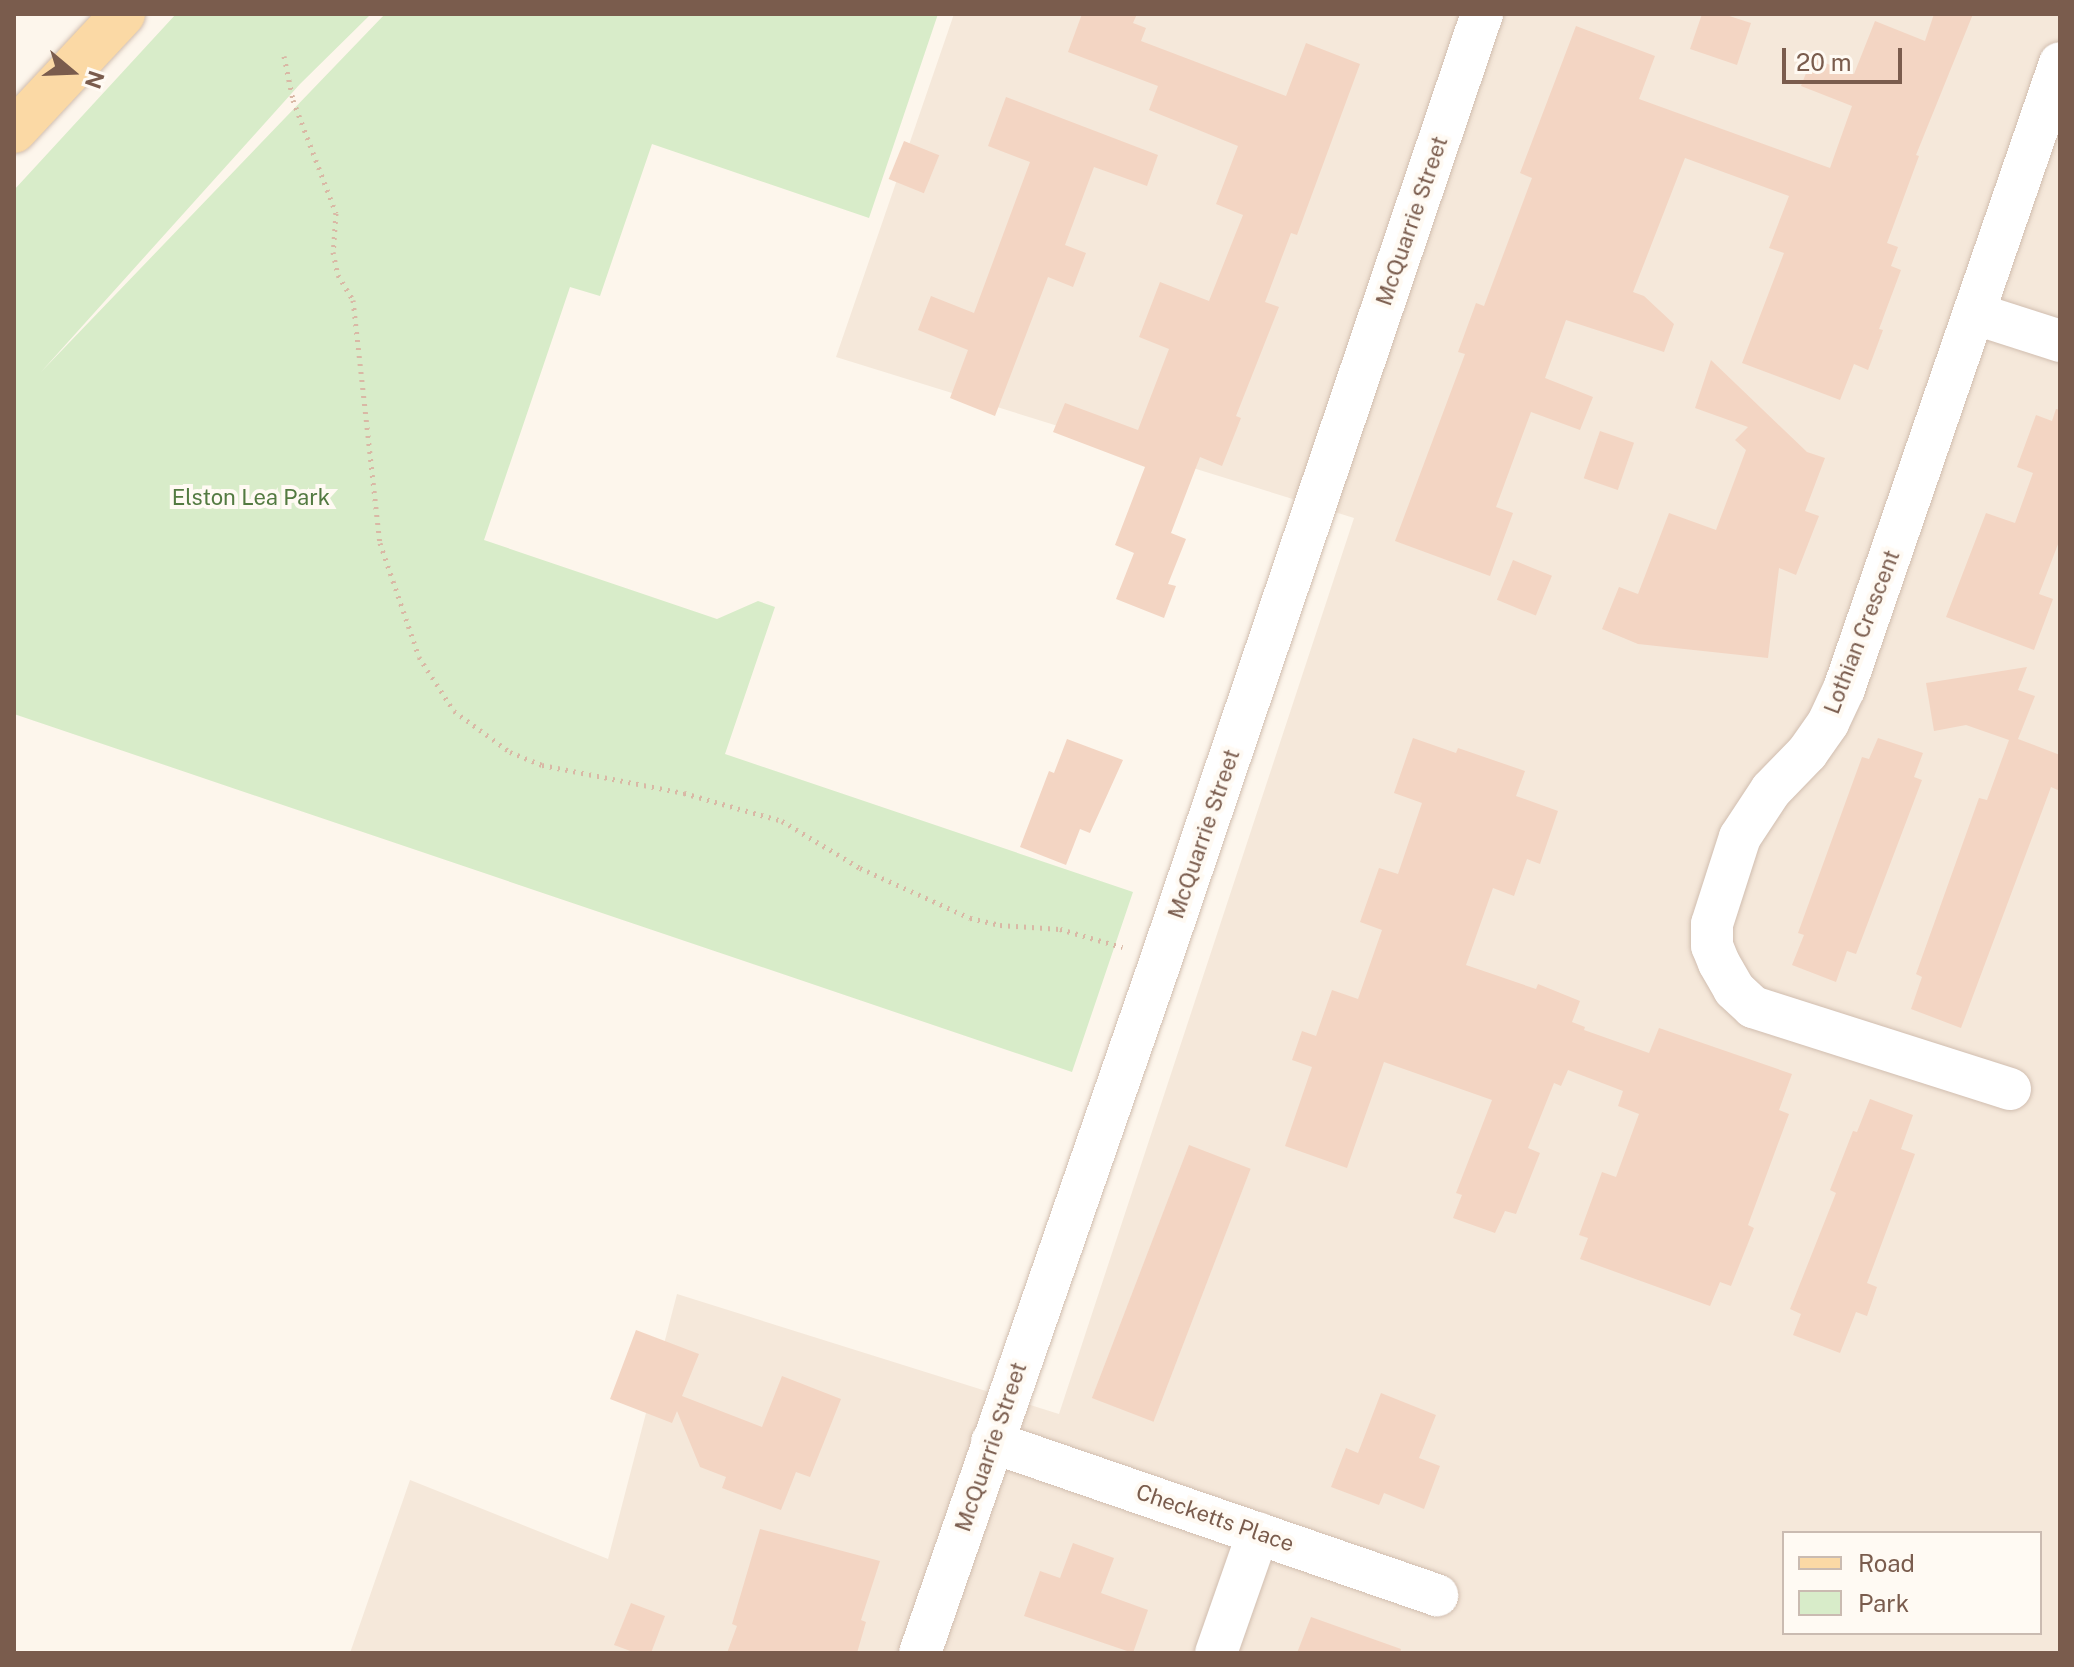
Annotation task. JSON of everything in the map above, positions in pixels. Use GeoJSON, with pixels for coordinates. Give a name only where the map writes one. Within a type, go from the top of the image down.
{"type":"FeatureCollection","features":[{"type":"Feature","properties":{"kind":"main road"},"geometry":{"type":"LineString","coordinates":[[14,131],[123,14]]}},
{"type":"Feature","properties":{"kind":"street","name":"McQuarrie Street"},"geometry":{"type":"LineString","coordinates":[[920,1653],[1161,960],[1482,14]]}},
{"type":"Feature","properties":{"kind":"street","name":"Lothian Crescent"},"geometry":{"type":"LineString","coordinates":[[2010,1089],[1753,1007],[1726,978],[1712,946],[1712,924],[1740,837],[1771,790],[1814,743],[1844,689],[1976,314],[2060,63]]}},
{"type":"Feature","properties":{"kind":"street"},"geometry":{"type":"LineString","coordinates":[[1976,314],[2060,341]]}},
{"type":"Feature","properties":{"kind":"street","name":"Checketts Place"},"geometry":{"type":"LineString","coordinates":[[992,1442],[1437,1595]]}},
{"type":"Feature","properties":{"kind":"street"},"geometry":{"type":"LineString","coordinates":[[1216,1653],[1258,1533]]}},
{"type":"Feature","properties":{"kind":"path"},"geometry":{"type":"LineString","coordinates":[[284,56],[293,100],[336,213],[333,252],[338,275],[353,300],[366,393],[380,543],[419,657],[454,711],[510,752],[542,765],[684,793],[782,821],[860,868],[970,918],[1000,925],[1060,929],[1161,960]]}},
{"type":"Feature","properties":{"kind":"shaded area"},"geometry":{"type":"Polygon","coordinates":[[[954,14],[2060,14],[2060,1653],[350,1653],[410,1480],[608,1559],[677,1294],[1059,1414],[1354,518],[836,357],[954,14]]]}},
{"type":"Feature","properties":{"kind":"green space","name":"Elston Lea Park"},"geometry":{"type":"Polygon","coordinates":[[[176,14],[371,14],[300,84],[41,372],[385,14],[938,14],[869,218],[652,144],[600,296],[570,287],[484,540],[717,619],[758,601],[775,607],[725,754],[1133,892],[1072,1072],[14,714],[14,190],[176,14]]]}},
{"type":"Feature","properties":{"kind":"building"},"geometry":{"type":"Polygon","coordinates":[[[1082,14],[1137,14],[1133,23],[1146,28],[1141,41],[1286,96],[1306,43],[1360,64],[1297,235],[1291,233],[1265,302],[1279,307],[1236,416],[1241,418],[1222,466],[1200,457],[1171,533],[1186,539],[1168,584],[1176,586],[1164,618],[1116,599],[1134,553],[1115,545],[1145,467],[1053,432],[1065,403],[1138,430],[1169,349],[1139,337],[1160,282],[1209,301],[1243,215],[1216,204],[1238,146],[1149,110],[1158,86],[1068,52],[1082,14]]]}},
{"type":"Feature","properties":{"kind":"building"},"geometry":{"type":"Polygon","coordinates":[[[1702,14],[1723,14],[1751,23],[1737,65],[1690,49],[1702,14]]]}},
{"type":"Feature","properties":{"kind":"building"},"geometry":{"type":"Polygon","coordinates":[[[1934,14],[1973,14],[1916,155],[1919,156],[1887,243],[1898,247],[1891,266],[1901,270],[1879,329],[1883,330],[1868,370],[1854,364],[1840,400],[1742,363],[1784,253],[1769,248],[1789,196],[1685,158],[1633,292],[1644,296],[1674,324],[1664,352],[1566,320],[1545,378],[1593,397],[1580,430],[1531,412],[1496,507],[1513,513],[1490,576],[1395,541],[1465,354],[1458,352],[1476,303],[1484,306],[1532,178],[1520,173],[1576,26],[1655,56],[1639,99],[1830,168],[1852,106],[1801,86],[1812,58],[1854,74],[1875,21],[1925,41],[1934,14]]]}},
{"type":"Feature","properties":{"kind":"building"},"geometry":{"type":"Polygon","coordinates":[[[1006,97],[1158,155],[1147,186],[1094,167],[1065,245],[1086,253],[1073,287],[1048,277],[995,416],[950,398],[968,350],[918,330],[931,296],[974,313],[1030,162],[988,146],[1006,97]]]}},
{"type":"Feature","properties":{"kind":"building"},"geometry":{"type":"Polygon","coordinates":[[[904,141],[939,155],[924,193],[889,179],[904,141]]]}},
{"type":"Feature","properties":{"kind":"building"},"geometry":{"type":"Polygon","coordinates":[[[1711,360],[1807,452],[1825,458],[1805,511],[1819,516],[1796,575],[1779,568],[1768,658],[1638,644],[1602,629],[1619,587],[1638,594],[1669,513],[1716,530],[1746,450],[1735,440],[1748,427],[1695,408],[1711,360]]]}},
{"type":"Feature","properties":{"kind":"building"},"geometry":{"type":"Polygon","coordinates":[[[2056,409],[2060,410],[2060,539],[2039,594],[2053,599],[2034,650],[1946,617],[1986,513],[2015,523],[2033,473],[2017,467],[2036,415],[2052,421],[2056,409]]]}},
{"type":"Feature","properties":{"kind":"building"},"geometry":{"type":"Polygon","coordinates":[[[1600,431],[1634,443],[1618,490],[1584,478],[1600,431]]]}},
{"type":"Feature","properties":{"kind":"building"},"geometry":{"type":"Polygon","coordinates":[[[1513,560],[1552,576],[1536,616],[1497,600],[1513,560]]]}},
{"type":"Feature","properties":{"kind":"building"},"geometry":{"type":"Polygon","coordinates":[[[2027,667],[2018,690],[2035,696],[2018,739],[2060,755],[2060,791],[2051,787],[1961,1028],[1911,1009],[1922,977],[1916,974],[1979,798],[1987,800],[2009,740],[1966,725],[1934,731],[1926,683],[2027,667]]]}},
{"type":"Feature","properties":{"kind":"building"},"geometry":{"type":"Polygon","coordinates":[[[1413,738],[1456,753],[1458,748],[1525,771],[1516,796],[1558,811],[1540,864],[1527,859],[1514,896],[1493,888],[1466,965],[1536,989],[1538,984],[1580,1001],[1572,1022],[1585,1027],[1584,1030],[1649,1053],[1659,1028],[1792,1074],[1779,1110],[1789,1114],[1748,1225],[1754,1228],[1731,1286],[1720,1282],[1710,1306],[1580,1259],[1588,1238],[1579,1235],[1602,1172],[1616,1177],[1639,1114],[1618,1106],[1623,1091],[1568,1070],[1561,1086],[1554,1083],[1528,1148],[1540,1153],[1516,1214],[1505,1211],[1495,1233],[1453,1218],[1462,1195],[1456,1193],[1492,1100],[1384,1062],[1347,1168],[1285,1146],[1312,1067],[1292,1060],[1302,1031],[1316,1036],[1332,990],[1358,999],[1382,930],[1360,922],[1379,868],[1398,874],[1422,803],[1394,793],[1413,738]]]}},
{"type":"Feature","properties":{"kind":"building"},"geometry":{"type":"Polygon","coordinates":[[[1878,738],[1923,753],[1914,777],[1922,780],[1856,954],[1847,951],[1836,982],[1792,965],[1804,935],[1798,933],[1862,757],[1869,759],[1878,738]]]}},
{"type":"Feature","properties":{"kind":"building"},"geometry":{"type":"Polygon","coordinates":[[[1067,739],[1123,760],[1090,833],[1080,829],[1066,865],[1020,847],[1049,771],[1054,773],[1067,739]]]}},
{"type":"Feature","properties":{"kind":"building"},"geometry":{"type":"Polygon","coordinates":[[[1870,1099],[1913,1115],[1901,1149],[1915,1154],[1867,1283],[1877,1287],[1867,1316],[1856,1312],[1840,1353],[1793,1335],[1801,1314],[1790,1309],[1836,1193],[1830,1190],[1853,1131],[1857,1132],[1870,1099]]]}},
{"type":"Feature","properties":{"kind":"building"},"geometry":{"type":"Polygon","coordinates":[[[1189,1145],[1251,1169],[1153,1422],[1092,1398],[1189,1145]]]}},
{"type":"Feature","properties":{"kind":"building"},"geometry":{"type":"Polygon","coordinates":[[[636,1330],[699,1354],[682,1396],[762,1427],[782,1376],[841,1399],[810,1477],[796,1472],[781,1510],[722,1488],[726,1477],[700,1467],[677,1411],[672,1423],[610,1399],[636,1330]]]}},
{"type":"Feature","properties":{"kind":"building"},"geometry":{"type":"Polygon","coordinates":[[[1381,1393],[1436,1415],[1419,1458],[1440,1466],[1424,1509],[1384,1493],[1379,1505],[1331,1487],[1346,1448],[1358,1453],[1381,1393]]]}},
{"type":"Feature","properties":{"kind":"building"},"geometry":{"type":"Polygon","coordinates":[[[760,1529],[880,1561],[861,1620],[866,1622],[857,1653],[727,1653],[737,1626],[732,1624],[760,1529]]]}},
{"type":"Feature","properties":{"kind":"building"},"geometry":{"type":"Polygon","coordinates":[[[1073,1543],[1114,1558],[1101,1593],[1148,1610],[1133,1653],[1024,1616],[1040,1571],[1060,1578],[1073,1543]]]}},
{"type":"Feature","properties":{"kind":"building"},"geometry":{"type":"Polygon","coordinates":[[[631,1603],[665,1616],[651,1653],[636,1653],[614,1645],[631,1603]]]}},
{"type":"Feature","properties":{"kind":"building"},"geometry":{"type":"Polygon","coordinates":[[[1311,1617],[1401,1649],[1400,1653],[1297,1653],[1311,1617]]]}}]}
